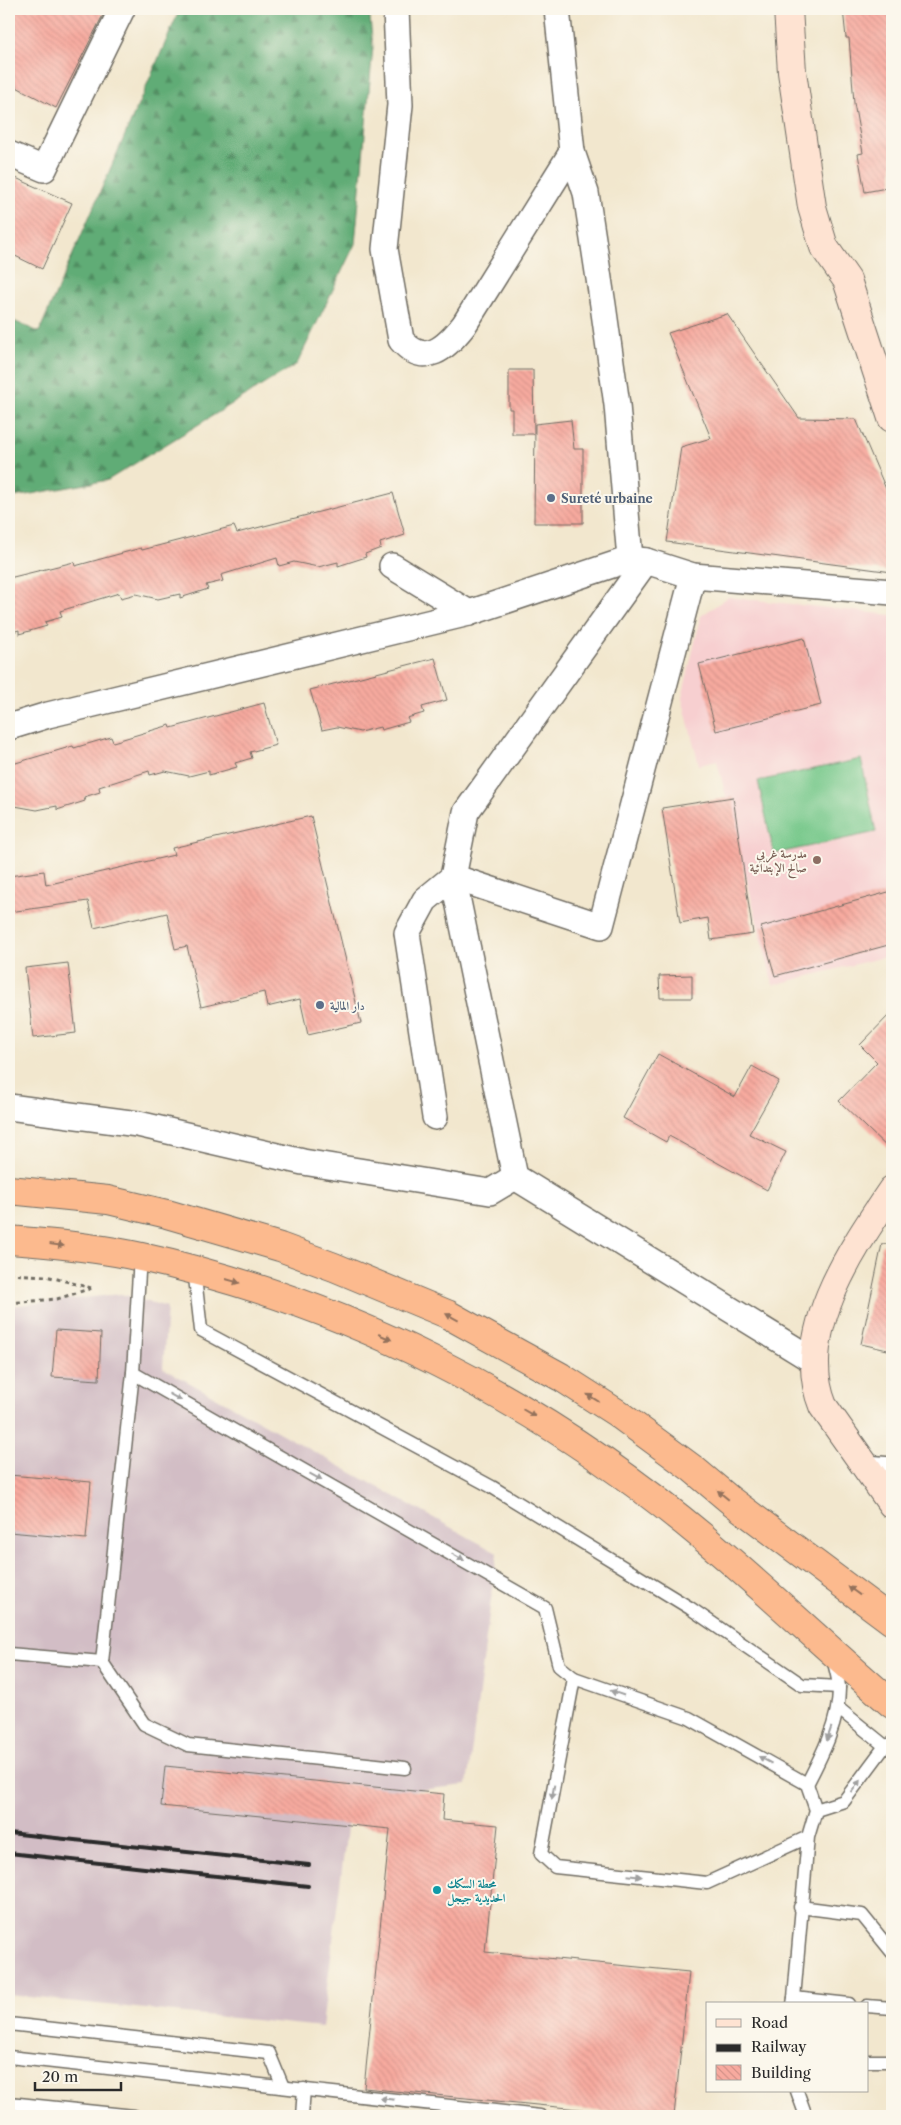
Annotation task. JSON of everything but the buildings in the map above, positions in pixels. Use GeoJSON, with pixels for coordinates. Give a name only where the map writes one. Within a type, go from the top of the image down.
{"type":"FeatureCollection","features":[{"type":"Feature","properties":{"kind":"highway"},"geometry":{"type":"LineString","coordinates":[[9,1190],[108,1200],[167,1214],[280,1247],[334,1267],[447,1314],[561,1377],[617,1413],[680,1459],[730,1500],[890,1617]]}},
{"type":"Feature","properties":{"kind":"highway"},"geometry":{"type":"LineString","coordinates":[[9,1240],[140,1256],[194,1269],[283,1297],[354,1323],[434,1360],[547,1423],[611,1467],[704,1538],[892,1704]]}},
{"type":"Feature","properties":{"kind":"main road"},"geometry":{"type":"LineString","coordinates":[[788,9],[792,72],[812,207],[824,246],[847,280],[886,377],[892,418]]}},
{"type":"Feature","properties":{"kind":"main road"},"geometry":{"type":"LineString","coordinates":[[892,1190],[856,1245],[833,1289],[818,1333],[814,1361],[817,1392],[823,1406],[879,1469],[892,1504]]}},
{"type":"Feature","properties":{"kind":"street"},"geometry":{"type":"LineString","coordinates":[[9,154],[44,169],[122,9]]}},
{"type":"Feature","properties":{"kind":"street"},"geometry":{"type":"LineString","coordinates":[[396,9],[400,105],[385,249],[401,340],[408,349],[420,355],[437,351],[450,342],[464,325],[572,152]]}},
{"type":"Feature","properties":{"kind":"street"},"geometry":{"type":"LineString","coordinates":[[557,9],[572,152],[586,193],[638,560],[466,812],[453,877],[515,1177],[814,1361]]}},
{"type":"Feature","properties":{"kind":"street"},"geometry":{"type":"LineString","coordinates":[[9,727],[48,714],[470,613],[638,560],[693,576],[892,592]]}},
{"type":"Feature","properties":{"kind":"street"},"geometry":{"type":"LineString","coordinates":[[392,566],[470,613]]}},
{"type":"Feature","properties":{"kind":"street"},"geometry":{"type":"LineString","coordinates":[[453,877],[601,926],[693,576]]}},
{"type":"Feature","properties":{"kind":"street"},"geometry":{"type":"LineString","coordinates":[[436,1117],[407,932],[425,900],[453,877]]}},
{"type":"Feature","properties":{"kind":"street"},"geometry":{"type":"LineString","coordinates":[[9,1107],[138,1124],[303,1162],[490,1192],[515,1177]]}},
{"type":"Feature","properties":{"kind":"lane"},"geometry":{"type":"LineString","coordinates":[[140,1256],[132,1373],[102,1662],[144,1724],[188,1745],[405,1768]]}},
{"type":"Feature","properties":{"kind":"lane"},"geometry":{"type":"LineString","coordinates":[[194,1269],[201,1330],[492,1488],[690,1608],[802,1685],[839,1687]]}},
{"type":"Feature","properties":{"kind":"lane"},"geometry":{"type":"LineString","coordinates":[[132,1373],[546,1608],[559,1666],[574,1678],[689,1718],[807,1784],[816,1810],[808,1836],[800,1907],[794,2001],[812,2002]]}},
{"type":"Feature","properties":{"kind":"lane"},"geometry":{"type":"LineString","coordinates":[[807,1784],[822,1756],[838,1708],[839,1687],[832,1653]]}},
{"type":"Feature","properties":{"kind":"lane"},"geometry":{"type":"LineString","coordinates":[[9,1654],[102,1662]]}},
{"type":"Feature","properties":{"kind":"lane"},"geometry":{"type":"LineString","coordinates":[[574,1678],[541,1854],[555,1867],[707,1883],[808,1836]]}},
{"type":"Feature","properties":{"kind":"lane"},"geometry":{"type":"LineString","coordinates":[[816,1810],[844,1802],[889,1745],[838,1708]]}},
{"type":"Feature","properties":{"kind":"lane"},"geometry":{"type":"LineString","coordinates":[[800,1907],[862,1915],[892,1952]]}},
{"type":"Feature","properties":{"kind":"lane"},"geometry":{"type":"LineString","coordinates":[[868,2006],[892,2008]]}},
{"type":"Feature","properties":{"kind":"lane"},"geometry":{"type":"LineString","coordinates":[[9,2024],[269,2053],[284,2087]]}},
{"type":"Feature","properties":{"kind":"lane"},"geometry":{"type":"LineString","coordinates":[[9,2057],[540,2116]]}},
{"type":"Feature","properties":{"kind":"lane"},"geometry":{"type":"LineString","coordinates":[[868,2061],[892,2061]]}},
{"type":"Feature","properties":{"kind":"lane"},"geometry":{"type":"LineString","coordinates":[[302,2116],[304,2090]]}},
{"type":"Feature","properties":{"kind":"lane"},"geometry":{"type":"LineString","coordinates":[[797,2092],[806,2116]]}},
{"type":"Feature","properties":{"kind":"lane"},"geometry":{"type":"LineString","coordinates":[[9,2104],[125,2116]]}},
{"type":"Feature","properties":{"kind":"path"},"geometry":{"type":"LineString","coordinates":[[9,1274],[46,1276],[92,1288],[57,1299],[9,1303]]}},
{"type":"Feature","properties":{"kind":"shaded area","name":"مدرسة غربي صالح الإبتدائية"},"geometry":{"type":"Polygon","coordinates":[[[728,597],[892,615],[892,955],[773,985],[717,761],[699,765],[682,698],[701,616],[728,597]]]}},
{"type":"Feature","properties":{"kind":"shaded area"},"geometry":{"type":"Polygon","coordinates":[[[121,1294],[167,1307],[163,1368],[497,1553],[467,1785],[351,1797],[322,2027],[9,1995],[9,1306],[121,1294]]]}},
{"type":"Feature","properties":{"kind":"green space"},"geometry":{"type":"Polygon","coordinates":[[[180,9],[369,9],[373,47],[355,244],[297,364],[108,480],[9,498],[9,319],[39,332],[180,9]]]}},
{"type":"Feature","properties":{"kind":"green space"},"geometry":{"type":"Polygon","coordinates":[[[861,759],[876,832],[774,854],[758,781],[861,759]]]}},
{"type":"Feature","properties":{"kind":"railway"},"geometry":{"type":"LineString","coordinates":[[9,1833],[309,1865]]}},
{"type":"Feature","properties":{"kind":"railway"},"geometry":{"type":"LineString","coordinates":[[9,1853],[308,1886]]}},
{"type":"Feature","properties":{"kind":"place","name":"Sureté urbaine"},"geometry":{"type":"Point","coordinates":[551,498]}},
{"type":"Feature","properties":{"kind":"place","name":"مدرسة غربي صالح الإبتدائية"},"geometry":{"type":"Point","coordinates":[817,860]}},
{"type":"Feature","properties":{"kind":"place","name":"دار المالية"},"geometry":{"type":"Point","coordinates":[320,1005]}},
{"type":"Feature","properties":{"kind":"place","name":"محطة السكك الحديدية جيجل"},"geometry":{"type":"Point","coordinates":[437,1890]}}]}
